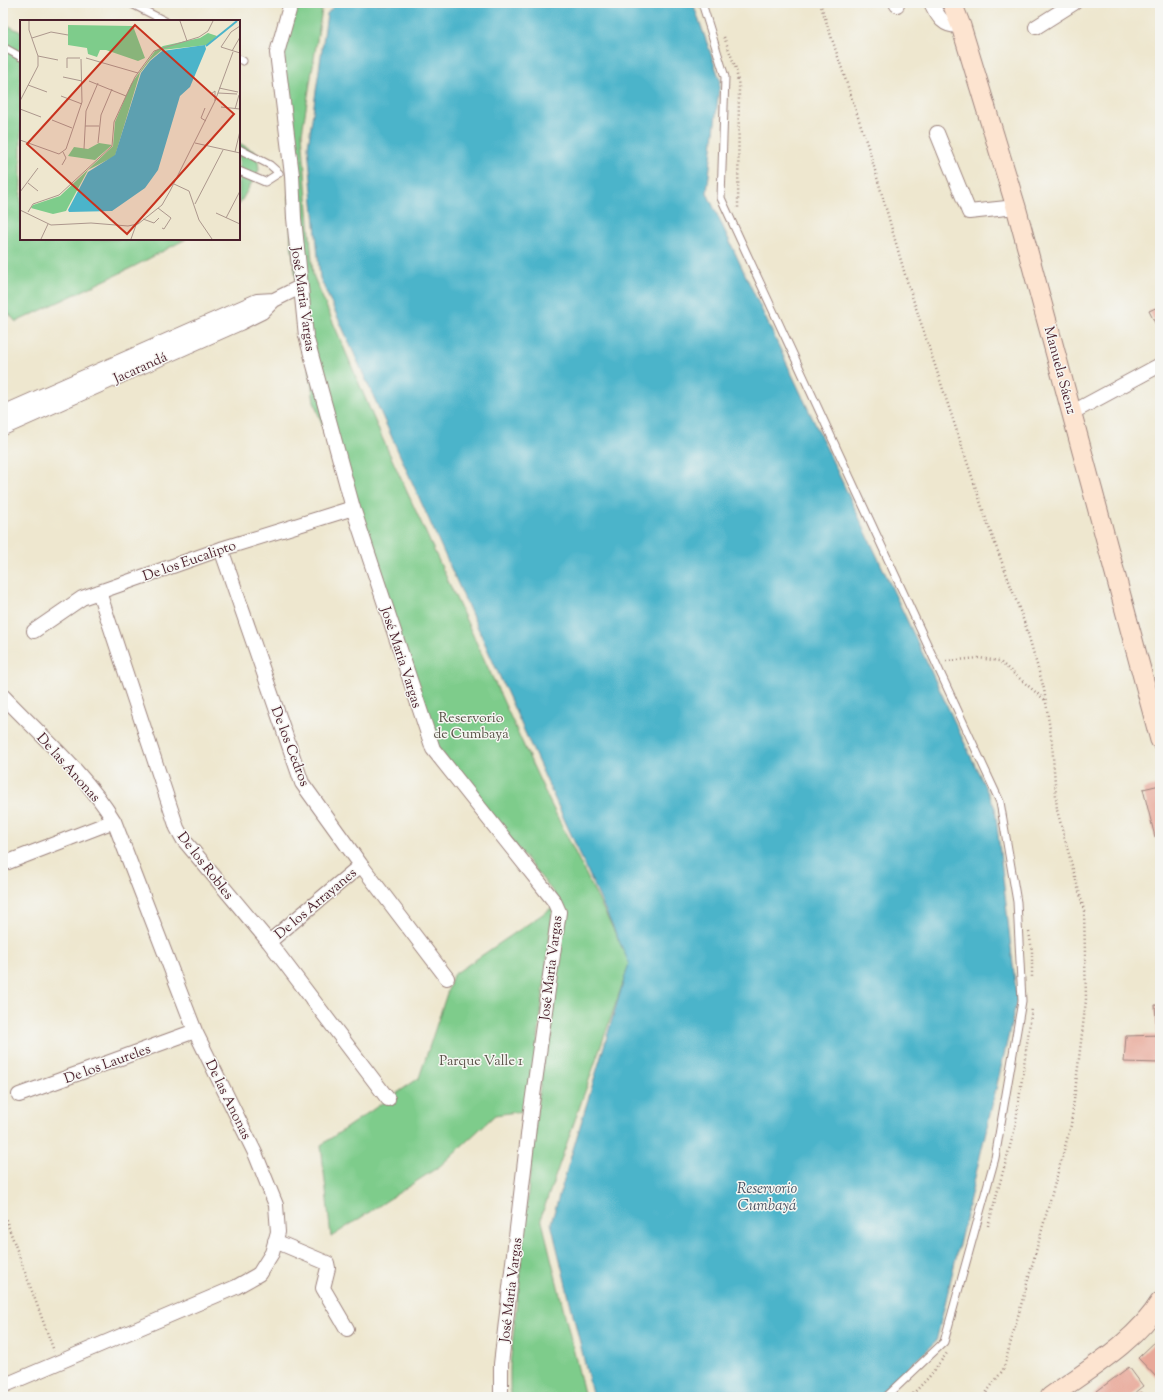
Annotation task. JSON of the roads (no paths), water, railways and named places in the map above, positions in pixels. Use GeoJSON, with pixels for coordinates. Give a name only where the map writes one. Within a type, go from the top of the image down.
{"type":"FeatureCollection","features":[{"type":"Feature","properties":{"kind":"street","name":"José Maria Vargas"},"geometry":{"type":"LineString","coordinates":[[291,3],[277,53],[285,174],[306,336],[353,508],[433,749],[554,901],[558,912],[531,1110],[501,1364],[501,1397]]}},
{"type":"Feature","properties":{"kind":"street"},"geometry":{"type":"LineString","coordinates":[[931,3],[940,20],[952,26],[961,26]]}},
{"type":"Feature","properties":{"kind":"street","name":"Manuela Sáenz"},"geometry":{"type":"LineString","coordinates":[[952,3],[961,26],[1016,208],[1073,412],[1160,740]]}},
{"type":"Feature","properties":{"kind":"street"},"geometry":{"type":"LineString","coordinates":[[1036,27],[1074,3]]}},
{"type":"Feature","properties":{"kind":"street"},"geometry":{"type":"LineString","coordinates":[[937,133],[970,212],[1016,208]]}},
{"type":"Feature","properties":{"kind":"street","name":"Jacarandá"},"geometry":{"type":"LineString","coordinates":[[3,428],[112,372],[257,301],[274,300],[300,287]]}},
{"type":"Feature","properties":{"kind":"street"},"geometry":{"type":"LineString","coordinates":[[1073,412],[1160,365]]}},
{"type":"Feature","properties":{"kind":"street","name":"Jacarandá"},"geometry":{"type":"LineString","coordinates":[[3,413],[112,372]]}},
{"type":"Feature","properties":{"kind":"street","name":"De los Eucalipto"},"geometry":{"type":"LineString","coordinates":[[34,631],[69,606],[99,592],[221,549],[353,508]]}},
{"type":"Feature","properties":{"kind":"street","name":"De los Cedros"},"geometry":{"type":"LineString","coordinates":[[221,549],[302,783],[360,864],[447,978]]}},
{"type":"Feature","properties":{"kind":"street","name":"De los Robles"},"geometry":{"type":"LineString","coordinates":[[99,592],[177,828],[183,839],[269,942],[388,1099]]}},
{"type":"Feature","properties":{"kind":"street","name":"De las Anonas"},"geometry":{"type":"LineString","coordinates":[[3,696],[82,777],[105,806],[114,821],[195,1031],[255,1153],[276,1206],[278,1232],[272,1253],[259,1274],[236,1287],[3,1386]]}},
{"type":"Feature","properties":{"kind":"street"},"geometry":{"type":"LineString","coordinates":[[3,864],[114,821]]}},
{"type":"Feature","properties":{"kind":"street","name":"De los Arrayanes"},"geometry":{"type":"LineString","coordinates":[[269,942],[360,864]]}},
{"type":"Feature","properties":{"kind":"street","name":"De los Laureles"},"geometry":{"type":"LineString","coordinates":[[19,1095],[195,1031]]}},
{"type":"Feature","properties":{"kind":"street"},"geometry":{"type":"LineString","coordinates":[[275,1241],[328,1263],[323,1288],[347,1329]]}},
{"type":"Feature","properties":{"kind":"street"},"geometry":{"type":"LineString","coordinates":[[1050,1397],[1130,1338],[1153,1313],[1160,1302]]}},
{"type":"Feature","properties":{"kind":"lane"},"geometry":{"type":"LineString","coordinates":[[130,3],[163,20]]}},
{"type":"Feature","properties":{"kind":"lane"},"geometry":{"type":"LineString","coordinates":[[702,3],[725,77],[721,198],[1000,802],[1018,902],[1022,1002],[996,1158],[944,1342],[886,1397]]}},
{"type":"Feature","properties":{"kind":"lane"},"geometry":{"type":"LineString","coordinates":[[3,47],[20,56]]}},
{"type":"Feature","properties":{"kind":"lane"},"geometry":{"type":"LineString","coordinates":[[240,150],[285,174]]}},
{"type":"Feature","properties":{"kind":"lane"},"geometry":{"type":"LineString","coordinates":[[240,171],[265,182],[285,174]]}},
{"type":"Feature","properties":{"kind":"water","name":"Reservorio Cumbayá"},"geometry":{"type":"Polygon","coordinates":[[[336,3],[693,3],[720,80],[707,193],[995,808],[1017,1000],[936,1342],[876,1397],[593,1397],[551,1223],[629,963],[320,278],[308,147],[327,14],[336,3]]]}},
{"type":"Feature","properties":{"kind":"park label","name":"Reservorio de Cumbayá"},"geometry":{"type":"Point","coordinates":[471,726]}},
{"type":"Feature","properties":{"kind":"park label","name":"Parque Valle 1"},"geometry":{"type":"Point","coordinates":[481,1060]}}]}
